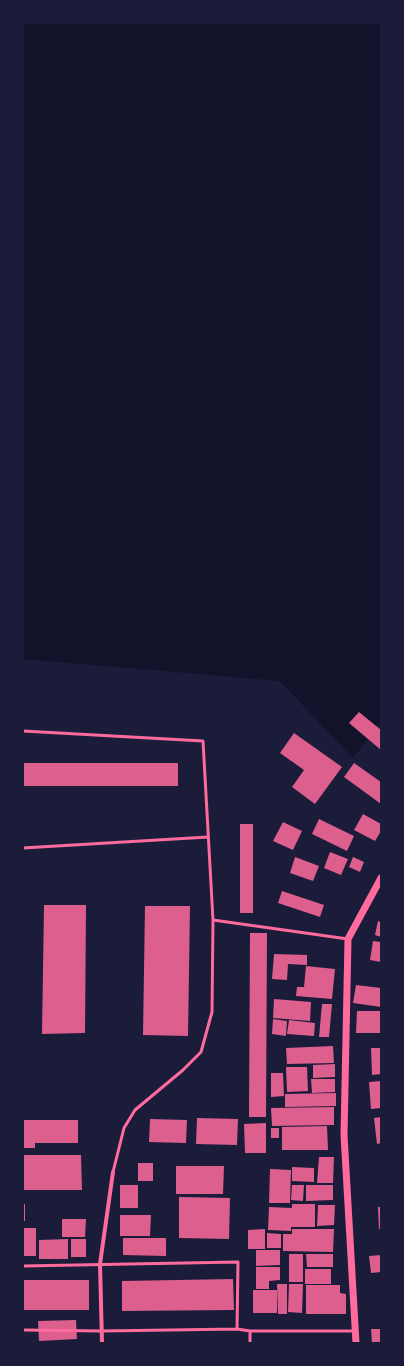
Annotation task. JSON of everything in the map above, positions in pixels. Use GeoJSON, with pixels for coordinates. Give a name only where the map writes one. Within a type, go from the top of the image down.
{"type":"FeatureCollection","features":[{"type":"Feature","properties":{"kind":"street"},"geometry":{"type":"LineString","coordinates":[[356,1343],[344,1135],[348,939],[381,878]]}},
{"type":"Feature","properties":{"kind":"street"},"geometry":{"type":"LineString","coordinates":[[102,1343],[100,1264],[113,1172]]}},
{"type":"Feature","properties":{"kind":"lane"},"geometry":{"type":"LineString","coordinates":[[23,731],[203,741],[213,920],[212,1012],[201,1052],[183,1070],[135,1110],[124,1128],[113,1172]]}},
{"type":"Feature","properties":{"kind":"lane"},"geometry":{"type":"LineString","coordinates":[[23,848],[208,837]]}},
{"type":"Feature","properties":{"kind":"lane"},"geometry":{"type":"LineString","coordinates":[[213,920],[348,939]]}},
{"type":"Feature","properties":{"kind":"lane"},"geometry":{"type":"LineString","coordinates":[[23,1266],[238,1262],[238,1329]]}},
{"type":"Feature","properties":{"kind":"lane"},"geometry":{"type":"LineString","coordinates":[[23,1330],[102,1331],[238,1329],[250,1331],[355,1331]]}},
{"type":"Feature","properties":{"kind":"lane"},"geometry":{"type":"LineString","coordinates":[[250,1331],[250,1343]]}},
{"type":"Feature","properties":{"kind":"shaded area"},"geometry":{"type":"Polygon","coordinates":[[[23,23],[381,23],[381,722],[353,758],[280,681],[23,659],[23,23]]]}},
{"type":"Feature","properties":{"kind":"building"},"geometry":{"type":"Polygon","coordinates":[[[359,712],[381,730],[381,750],[349,723],[359,712]]]}},
{"type":"Feature","properties":{"kind":"building"},"geometry":{"type":"Polygon","coordinates":[[[294,733],[342,767],[315,804],[292,787],[304,770],[280,753],[294,733]]]}},
{"type":"Feature","properties":{"kind":"building"},"geometry":{"type":"Polygon","coordinates":[[[23,763],[178,763],[178,786],[23,786],[23,763]]]}},
{"type":"Feature","properties":{"kind":"building"},"geometry":{"type":"Polygon","coordinates":[[[354,763],[381,782],[381,804],[344,777],[354,763]]]}},
{"type":"Feature","properties":{"kind":"building"},"geometry":{"type":"Polygon","coordinates":[[[363,814],[381,824],[381,831],[375,841],[354,830],[363,814]]]}},
{"type":"Feature","properties":{"kind":"building"},"geometry":{"type":"Polygon","coordinates":[[[319,819],[354,836],[347,851],[312,834],[319,819]]]}},
{"type":"Feature","properties":{"kind":"building"},"geometry":{"type":"Polygon","coordinates":[[[283,822],[302,831],[293,850],[273,841],[283,822]]]}},
{"type":"Feature","properties":{"kind":"building"},"geometry":{"type":"Polygon","coordinates":[[[240,824],[253,824],[253,913],[240,913],[240,824]]]}},
{"type":"Feature","properties":{"kind":"building"},"geometry":{"type":"Polygon","coordinates":[[[330,852],[348,859],[341,875],[324,868],[330,852]]]}},
{"type":"Feature","properties":{"kind":"building"},"geometry":{"type":"Polygon","coordinates":[[[295,857],[319,866],[313,881],[290,873],[295,857]]]}},
{"type":"Feature","properties":{"kind":"building"},"geometry":{"type":"Polygon","coordinates":[[[353,857],[364,862],[360,872],[349,867],[353,857]]]}},
{"type":"Feature","properties":{"kind":"building"},"geometry":{"type":"Polygon","coordinates":[[[282,891],[324,905],[320,917],[278,903],[282,891]]]}},
{"type":"Feature","properties":{"kind":"building"},"geometry":{"type":"Polygon","coordinates":[[[44,905],[86,905],[85,1033],[42,1034],[44,905]]]}},
{"type":"Feature","properties":{"kind":"building"},"geometry":{"type":"Polygon","coordinates":[[[145,906],[190,906],[188,1036],[143,1035],[145,906]]]}},
{"type":"Feature","properties":{"kind":"building"},"geometry":{"type":"Polygon","coordinates":[[[378,921],[381,922],[381,937],[375,935],[378,921]]]}},
{"type":"Feature","properties":{"kind":"building"},"geometry":{"type":"Polygon","coordinates":[[[250,933],[267,933],[266,1117],[249,1117],[250,933]]]}},
{"type":"Feature","properties":{"kind":"building"},"geometry":{"type":"Polygon","coordinates":[[[373,941],[381,942],[381,962],[370,960],[373,941]]]}},
{"type":"Feature","properties":{"kind":"building"},"geometry":{"type":"Polygon","coordinates":[[[274,954],[307,955],[307,965],[288,964],[287,980],[272,979],[274,954]]]}},
{"type":"Feature","properties":{"kind":"building"},"geometry":{"type":"Polygon","coordinates":[[[306,966],[335,969],[332,999],[296,996],[297,987],[304,987],[306,966]]]}},
{"type":"Feature","properties":{"kind":"building"},"geometry":{"type":"Polygon","coordinates":[[[356,985],[381,988],[381,1007],[353,1003],[356,985]]]}},
{"type":"Feature","properties":{"kind":"building"},"geometry":{"type":"Polygon","coordinates":[[[274,999],[311,1002],[310,1021],[273,1018],[274,999]]]}},
{"type":"Feature","properties":{"kind":"building"},"geometry":{"type":"Polygon","coordinates":[[[322,1004],[332,1004],[329,1037],[319,1037],[322,1004]]]}},
{"type":"Feature","properties":{"kind":"building"},"geometry":{"type":"Polygon","coordinates":[[[357,1011],[381,1011],[381,1033],[356,1033],[357,1011]]]}},
{"type":"Feature","properties":{"kind":"building"},"geometry":{"type":"Polygon","coordinates":[[[273,1019],[287,1021],[286,1036],[272,1034],[273,1019]]]}},
{"type":"Feature","properties":{"kind":"building"},"geometry":{"type":"Polygon","coordinates":[[[289,1020],[315,1023],[314,1036],[287,1034],[289,1020]]]}},
{"type":"Feature","properties":{"kind":"building"},"geometry":{"type":"Polygon","coordinates":[[[333,1046],[334,1063],[287,1064],[286,1048],[333,1046]]]}},
{"type":"Feature","properties":{"kind":"building"},"geometry":{"type":"Polygon","coordinates":[[[371,1048],[381,1048],[381,1074],[372,1075],[371,1048]]]}},
{"type":"Feature","properties":{"kind":"building"},"geometry":{"type":"Polygon","coordinates":[[[335,1064],[335,1077],[313,1078],[313,1065],[335,1064]]]}},
{"type":"Feature","properties":{"kind":"building"},"geometry":{"type":"Polygon","coordinates":[[[286,1067],[307,1067],[308,1091],[287,1092],[286,1067]]]}},
{"type":"Feature","properties":{"kind":"building"},"geometry":{"type":"Polygon","coordinates":[[[271,1073],[283,1073],[284,1096],[271,1097],[271,1073]]]}},
{"type":"Feature","properties":{"kind":"building"},"geometry":{"type":"Polygon","coordinates":[[[311,1079],[335,1079],[335,1092],[312,1093],[311,1079]]]}},
{"type":"Feature","properties":{"kind":"building"},"geometry":{"type":"Polygon","coordinates":[[[381,1081],[381,1108],[371,1109],[369,1082],[381,1081]]]}},
{"type":"Feature","properties":{"kind":"building"},"geometry":{"type":"Polygon","coordinates":[[[336,1093],[336,1106],[285,1107],[285,1094],[336,1093]]]}},
{"type":"Feature","properties":{"kind":"building"},"geometry":{"type":"Polygon","coordinates":[[[334,1107],[334,1125],[272,1126],[271,1108],[334,1107]]]}},
{"type":"Feature","properties":{"kind":"building"},"geometry":{"type":"Polygon","coordinates":[[[381,1117],[381,1143],[377,1144],[374,1118],[381,1117]]]}},
{"type":"Feature","properties":{"kind":"building"},"geometry":{"type":"Polygon","coordinates":[[[197,1118],[238,1119],[237,1145],[196,1144],[197,1118]]]}},
{"type":"Feature","properties":{"kind":"building"},"geometry":{"type":"Polygon","coordinates":[[[150,1119],[187,1120],[186,1143],[149,1142],[150,1119]]]}},
{"type":"Feature","properties":{"kind":"building"},"geometry":{"type":"Polygon","coordinates":[[[23,1120],[78,1120],[78,1143],[35,1143],[35,1148],[23,1148],[23,1120]]]}},
{"type":"Feature","properties":{"kind":"building"},"geometry":{"type":"Polygon","coordinates":[[[266,1123],[266,1153],[245,1153],[244,1124],[266,1123]]]}},
{"type":"Feature","properties":{"kind":"building"},"geometry":{"type":"Polygon","coordinates":[[[327,1126],[328,1150],[282,1150],[282,1127],[327,1126]]]}},
{"type":"Feature","properties":{"kind":"building"},"geometry":{"type":"Polygon","coordinates":[[[271,1128],[279,1128],[279,1138],[271,1138],[271,1128]]]}},
{"type":"Feature","properties":{"kind":"building"},"geometry":{"type":"Polygon","coordinates":[[[23,1155],[81,1155],[82,1190],[23,1190],[23,1155]]]}},
{"type":"Feature","properties":{"kind":"building"},"geometry":{"type":"Polygon","coordinates":[[[319,1157],[334,1157],[333,1183],[317,1183],[319,1157]]]}},
{"type":"Feature","properties":{"kind":"building"},"geometry":{"type":"Polygon","coordinates":[[[138,1163],[153,1163],[153,1181],[138,1181],[138,1163]]]}},
{"type":"Feature","properties":{"kind":"building"},"geometry":{"type":"Polygon","coordinates":[[[176,1166],[224,1166],[223,1194],[176,1194],[176,1166]]]}},
{"type":"Feature","properties":{"kind":"building"},"geometry":{"type":"Polygon","coordinates":[[[292,1167],[314,1168],[314,1182],[292,1181],[292,1167]]]}},
{"type":"Feature","properties":{"kind":"building"},"geometry":{"type":"Polygon","coordinates":[[[270,1169],[291,1170],[290,1203],[269,1203],[270,1169]]]}},
{"type":"Feature","properties":{"kind":"building"},"geometry":{"type":"Polygon","coordinates":[[[120,1185],[138,1185],[138,1208],[120,1208],[120,1185]]]}},
{"type":"Feature","properties":{"kind":"building"},"geometry":{"type":"Polygon","coordinates":[[[292,1185],[304,1185],[303,1201],[291,1200],[292,1185]]]}},
{"type":"Feature","properties":{"kind":"building"},"geometry":{"type":"Polygon","coordinates":[[[306,1185],[333,1185],[333,1200],[306,1201],[306,1185]]]}},
{"type":"Feature","properties":{"kind":"building"},"geometry":{"type":"Polygon","coordinates":[[[179,1197],[230,1198],[229,1239],[179,1238],[179,1197]]]}},
{"type":"Feature","properties":{"kind":"building"},"geometry":{"type":"Polygon","coordinates":[[[23,1204],[25,1204],[25,1221],[23,1221],[23,1204]]]}},
{"type":"Feature","properties":{"kind":"building"},"geometry":{"type":"Polygon","coordinates":[[[292,1204],[315,1204],[315,1227],[291,1227],[291,1231],[268,1230],[269,1207],[292,1208],[292,1204]]]}},
{"type":"Feature","properties":{"kind":"building"},"geometry":{"type":"Polygon","coordinates":[[[318,1205],[335,1205],[334,1225],[317,1226],[318,1205]]]}},
{"type":"Feature","properties":{"kind":"building"},"geometry":{"type":"Polygon","coordinates":[[[378,1207],[381,1207],[381,1229],[379,1229],[378,1207]]]}},
{"type":"Feature","properties":{"kind":"building"},"geometry":{"type":"Polygon","coordinates":[[[120,1215],[151,1215],[150,1236],[120,1236],[120,1215]]]}},
{"type":"Feature","properties":{"kind":"building"},"geometry":{"type":"Polygon","coordinates":[[[62,1219],[86,1219],[85,1237],[62,1237],[62,1219]]]}},
{"type":"Feature","properties":{"kind":"building"},"geometry":{"type":"Polygon","coordinates":[[[23,1228],[36,1228],[36,1256],[23,1256],[23,1228]]]}},
{"type":"Feature","properties":{"kind":"building"},"geometry":{"type":"Polygon","coordinates":[[[265,1229],[265,1249],[248,1249],[248,1230],[265,1229]]]}},
{"type":"Feature","properties":{"kind":"building"},"geometry":{"type":"Polygon","coordinates":[[[292,1229],[334,1229],[333,1252],[283,1251],[283,1234],[292,1234],[292,1229]]]}},
{"type":"Feature","properties":{"kind":"building"},"geometry":{"type":"Polygon","coordinates":[[[267,1233],[281,1234],[281,1248],[267,1248],[267,1233]]]}},
{"type":"Feature","properties":{"kind":"building"},"geometry":{"type":"Polygon","coordinates":[[[123,1238],[166,1238],[166,1256],[123,1255],[123,1238]]]}},
{"type":"Feature","properties":{"kind":"building"},"geometry":{"type":"Polygon","coordinates":[[[68,1239],[68,1259],[39,1259],[39,1240],[68,1239]]]}},
{"type":"Feature","properties":{"kind":"building"},"geometry":{"type":"Polygon","coordinates":[[[71,1239],[86,1239],[86,1257],[71,1257],[71,1239]]]}},
{"type":"Feature","properties":{"kind":"building"},"geometry":{"type":"Polygon","coordinates":[[[256,1250],[280,1250],[280,1265],[256,1266],[256,1250]]]}},
{"type":"Feature","properties":{"kind":"building"},"geometry":{"type":"Polygon","coordinates":[[[289,1254],[303,1254],[303,1282],[289,1282],[289,1254]]]}},
{"type":"Feature","properties":{"kind":"building"},"geometry":{"type":"Polygon","coordinates":[[[306,1254],[333,1254],[333,1267],[307,1267],[306,1254]]]}},
{"type":"Feature","properties":{"kind":"building"},"geometry":{"type":"Polygon","coordinates":[[[381,1255],[381,1272],[371,1273],[369,1256],[381,1255]]]}},
{"type":"Feature","properties":{"kind":"building"},"geometry":{"type":"Polygon","coordinates":[[[256,1267],[280,1267],[280,1280],[269,1281],[269,1289],[256,1289],[256,1267]]]}},
{"type":"Feature","properties":{"kind":"building"},"geometry":{"type":"Polygon","coordinates":[[[305,1269],[331,1269],[331,1284],[305,1284],[305,1269]]]}},
{"type":"Feature","properties":{"kind":"building"},"geometry":{"type":"Polygon","coordinates":[[[233,1279],[234,1310],[122,1311],[122,1281],[233,1279]]]}},
{"type":"Feature","properties":{"kind":"building"},"geometry":{"type":"Polygon","coordinates":[[[23,1280],[89,1280],[89,1310],[23,1310],[23,1280]]]}},
{"type":"Feature","properties":{"kind":"building"},"geometry":{"type":"Polygon","coordinates":[[[277,1284],[287,1284],[287,1314],[278,1314],[277,1284]]]}},
{"type":"Feature","properties":{"kind":"building"},"geometry":{"type":"Polygon","coordinates":[[[289,1284],[303,1284],[302,1313],[288,1312],[289,1284]]]}},
{"type":"Feature","properties":{"kind":"building"},"geometry":{"type":"Polygon","coordinates":[[[306,1285],[340,1285],[340,1293],[346,1294],[346,1314],[306,1314],[306,1285]]]}},
{"type":"Feature","properties":{"kind":"building"},"geometry":{"type":"Polygon","coordinates":[[[253,1290],[277,1290],[277,1313],[253,1313],[253,1290]]]}},
{"type":"Feature","properties":{"kind":"building"},"geometry":{"type":"Polygon","coordinates":[[[76,1320],[77,1339],[39,1341],[38,1321],[76,1320]]]}},
{"type":"Feature","properties":{"kind":"building"},"geometry":{"type":"Polygon","coordinates":[[[371,1329],[381,1329],[381,1343],[372,1343],[371,1329]]]}}]}
